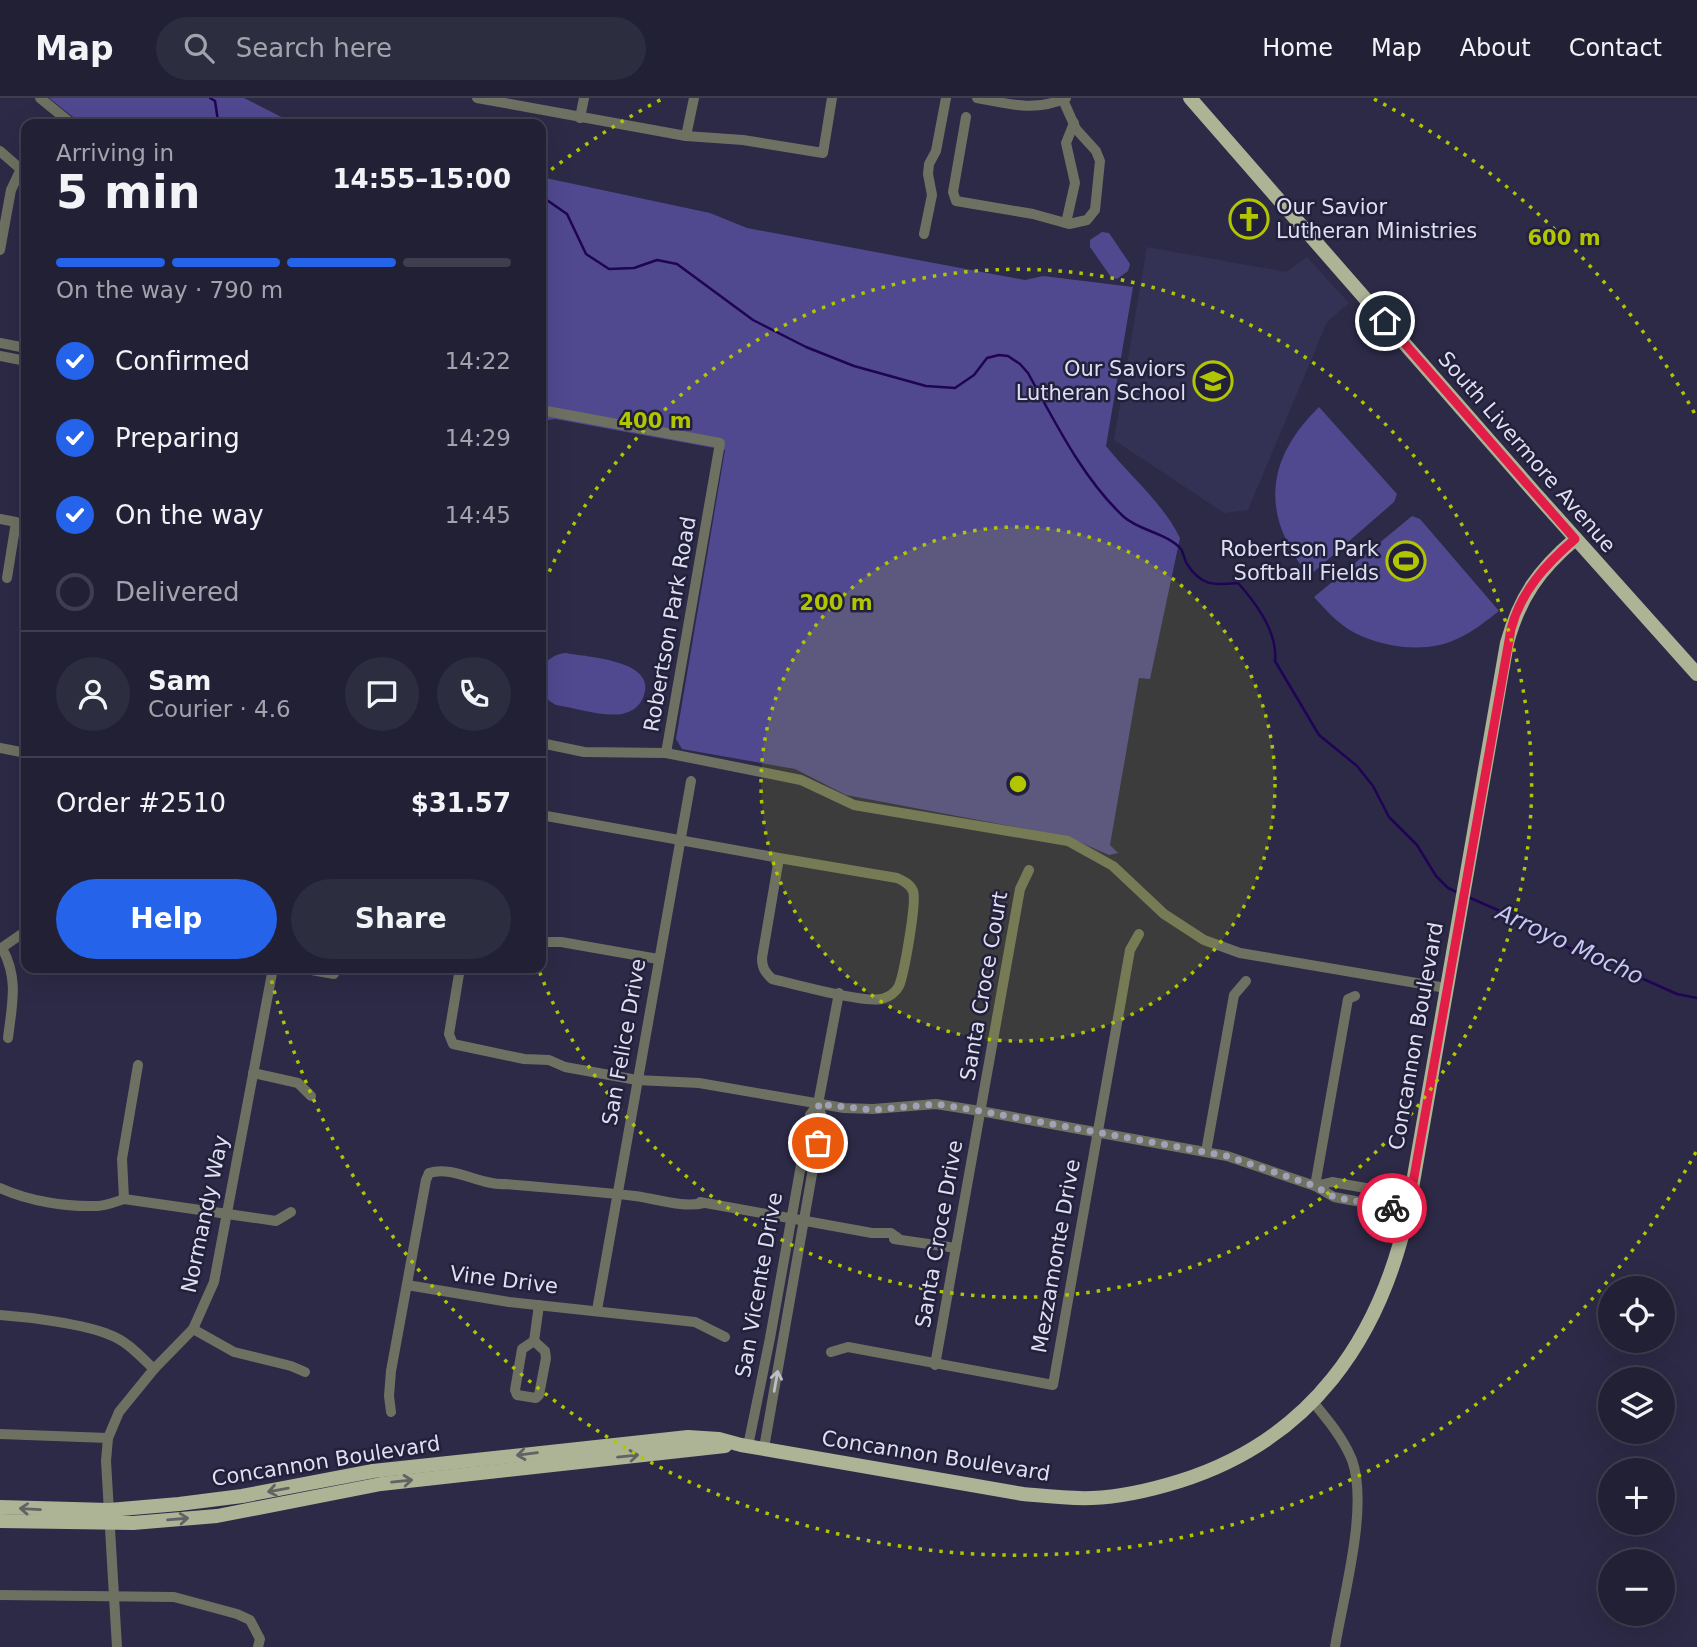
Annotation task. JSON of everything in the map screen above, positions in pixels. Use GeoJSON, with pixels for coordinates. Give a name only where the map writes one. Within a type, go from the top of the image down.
{"type":"FeatureCollection","features":[{"type":"Feature","properties":{"kind":"main road","name":"South Livermore Avenue"},"geometry":{"type":"LineString","coordinates":[[1190,98],[1575,539],[1697,674]]}},
{"type":"Feature","properties":{"kind":"main road","name":"Concannon Boulevard"},"geometry":{"type":"LineString","coordinates":[[0,1507],[110,1516],[133,1523],[217,1516],[381,1483],[744,1446],[1023,1494],[1091,1498],[1138,1492],[1205,1473],[1240,1458],[1274,1436],[1313,1402],[1353,1353],[1383,1295],[1408,1211],[1466,869],[1514,615],[1526,592],[1543,569],[1575,539]]}},
{"type":"Feature","properties":{"kind":"main road","name":"Concannon Boulevard"},"geometry":{"type":"LineString","coordinates":[[0,1521],[110,1516]]}},
{"type":"Feature","properties":{"kind":"street"},"geometry":{"type":"LineString","coordinates":[[40,98],[66,119]]}},
{"type":"Feature","properties":{"kind":"street"},"geometry":{"type":"LineString","coordinates":[[477,98],[686,136],[743,139],[823,153],[832,98]]}},
{"type":"Feature","properties":{"kind":"street"},"geometry":{"type":"LineString","coordinates":[[580,118],[584,98]]}},
{"type":"Feature","properties":{"kind":"street"},"geometry":{"type":"LineString","coordinates":[[686,136],[694,98]]}},
{"type":"Feature","properties":{"kind":"street"},"geometry":{"type":"LineString","coordinates":[[924,234],[932,195],[929,187],[929,164],[936,151],[946,98]]}},
{"type":"Feature","properties":{"kind":"street"},"geometry":{"type":"LineString","coordinates":[[932,195],[953,197],[961,203],[1008,209],[1066,223],[1081,223],[1087,220],[1095,209],[1101,170],[1098,155],[1084,140],[1065,99],[1035,107],[977,98]]}},
{"type":"Feature","properties":{"kind":"street"},"geometry":{"type":"LineString","coordinates":[[953,197],[966,117]]}},
{"type":"Feature","properties":{"kind":"street"},"geometry":{"type":"LineString","coordinates":[[1066,223],[1075,183],[1066,143],[1074,123]]}},
{"type":"Feature","properties":{"kind":"street"},"geometry":{"type":"LineString","coordinates":[[939,136],[962,140]]}},
{"type":"Feature","properties":{"kind":"street"},"geometry":{"type":"LineString","coordinates":[[0,151],[21,169]]}},
{"type":"Feature","properties":{"kind":"street"},"geometry":{"type":"LineString","coordinates":[[0,250],[11,190],[21,174]]}},
{"type":"Feature","properties":{"kind":"street"},"geometry":{"type":"LineString","coordinates":[[0,343],[21,347]]}},
{"type":"Feature","properties":{"kind":"street"},"geometry":{"type":"LineString","coordinates":[[0,356],[21,360]]}},
{"type":"Feature","properties":{"kind":"street","name":"Robertson Park Road"},"geometry":{"type":"LineString","coordinates":[[546,411],[720,443],[666,753],[801,780],[854,806],[1068,841],[1113,866],[1164,914],[1204,940],[1240,953],[1446,988]]}},
{"type":"Feature","properties":{"kind":"street"},"geometry":{"type":"LineString","coordinates":[[0,519],[16,522],[7,578]]}},
{"type":"Feature","properties":{"kind":"street"},"geometry":{"type":"LineString","coordinates":[[546,744],[584,752],[666,753]]}},
{"type":"Feature","properties":{"kind":"street"},"geometry":{"type":"LineString","coordinates":[[0,748],[21,752]]}},
{"type":"Feature","properties":{"kind":"street","name":"San Felice Drive"},"geometry":{"type":"LineString","coordinates":[[597,1310],[691,782]]}},
{"type":"Feature","properties":{"kind":"street"},"geometry":{"type":"LineString","coordinates":[[546,817],[897,878],[912,888],[914,901],[901,978],[895,991],[883,999],[874,999],[772,979],[762,967],[762,958],[779,858]]}},
{"type":"Feature","properties":{"kind":"street","name":"Santa Croce Court"},"geometry":{"type":"LineString","coordinates":[[980,1111],[1020,889],[1030,870]]}},
{"type":"Feature","properties":{"kind":"street","name":"Mezzamonte Drive"},"geometry":{"type":"LineString","coordinates":[[935,1365],[1053,1385],[1130,950],[1139,934]]}},
{"type":"Feature","properties":{"kind":"street"},"geometry":{"type":"LineString","coordinates":[[8,1038],[13,997],[12,966],[1,949],[21,935]]}},
{"type":"Feature","properties":{"kind":"street"},"geometry":{"type":"LineString","coordinates":[[546,937],[561,942]]}},
{"type":"Feature","properties":{"kind":"street"},"geometry":{"type":"LineString","coordinates":[[546,942],[561,942],[658,958]]}},
{"type":"Feature","properties":{"kind":"street","name":"Normandy Way"},"geometry":{"type":"LineString","coordinates":[[117,1647],[106,1461],[108,1438],[119,1412],[154,1368],[193,1329],[214,1283],[272,973]]}},
{"type":"Feature","properties":{"kind":"street"},"geometry":{"type":"LineString","coordinates":[[328,973],[334,974]]}},
{"type":"Feature","properties":{"kind":"street"},"geometry":{"type":"LineString","coordinates":[[459,973],[449,1034],[453,1044],[524,1059],[538,1066],[565,1067],[637,1080],[699,1083],[818,1104],[873,1110],[936,1104],[980,1111],[1239,1159],[1315,1186],[1334,1197],[1408,1211]]}},
{"type":"Feature","properties":{"kind":"street"},"geometry":{"type":"LineString","coordinates":[[1206,1152],[1234,995],[1246,981]]}},
{"type":"Feature","properties":{"kind":"street"},"geometry":{"type":"LineString","coordinates":[[818,1104],[839,993]]}},
{"type":"Feature","properties":{"kind":"street"},"geometry":{"type":"LineString","coordinates":[[1315,1186],[1349,999],[1355,996]]}},
{"type":"Feature","properties":{"kind":"street"},"geometry":{"type":"LineString","coordinates":[[124,1199],[122,1159],[138,1065]]}},
{"type":"Feature","properties":{"kind":"street"},"geometry":{"type":"LineString","coordinates":[[253,1073],[298,1083],[311,1096]]}},
{"type":"Feature","properties":{"kind":"street","name":"San Vicente Drive"},"geometry":{"type":"LineString","coordinates":[[744,1446],[792,1219],[810,1115],[818,1104]]}},
{"type":"Feature","properties":{"kind":"street","name":"San Vicente Drive"},"geometry":{"type":"LineString","coordinates":[[764,1448],[822,1117],[818,1104]]}},
{"type":"Feature","properties":{"kind":"street","name":"Santa Croce Drive"},"geometry":{"type":"LineString","coordinates":[[935,1365],[980,1111]]}},
{"type":"Feature","properties":{"kind":"street"},"geometry":{"type":"LineString","coordinates":[[391,1412],[390,1378],[429,1173],[439,1171],[481,1180],[494,1178],[505,1184],[618,1194],[667,1200],[689,1206],[704,1203],[872,1233],[891,1233],[898,1238],[956,1248]]}},
{"type":"Feature","properties":{"kind":"street"},"geometry":{"type":"LineString","coordinates":[[1315,1186],[1332,1182],[1410,1196]]}},
{"type":"Feature","properties":{"kind":"street"},"geometry":{"type":"LineString","coordinates":[[0,1188],[22,1197],[73,1204],[100,1206],[124,1199],[276,1221],[291,1212]]}},
{"type":"Feature","properties":{"kind":"street","name":"Vine Drive"},"geometry":{"type":"LineString","coordinates":[[407,1285],[488,1299],[695,1322],[725,1337]]}},
{"type":"Feature","properties":{"kind":"street"},"geometry":{"type":"LineString","coordinates":[[534,1340],[545,1350],[546,1357],[539,1395],[536,1398],[517,1395],[515,1390],[522,1349],[534,1340],[539,1305]]}},
{"type":"Feature","properties":{"kind":"street"},"geometry":{"type":"LineString","coordinates":[[0,1315],[53,1322],[111,1335],[154,1368]]}},
{"type":"Feature","properties":{"kind":"street"},"geometry":{"type":"LineString","coordinates":[[193,1329],[234,1352],[291,1366],[304,1372]]}},
{"type":"Feature","properties":{"kind":"street"},"geometry":{"type":"LineString","coordinates":[[831,1352],[848,1347],[935,1365]]}},
{"type":"Feature","properties":{"kind":"street"},"geometry":{"type":"LineString","coordinates":[[1313,1402],[1338,1432],[1352,1461],[1359,1500],[1335,1647]]}},
{"type":"Feature","properties":{"kind":"street"},"geometry":{"type":"LineString","coordinates":[[0,1434],[108,1438]]}},
{"type":"Feature","properties":{"kind":"street"},"geometry":{"type":"LineString","coordinates":[[0,1595],[174,1597],[250,1620],[260,1639],[258,1647]]}},
{"type":"Feature","properties":{"kind":"shaded area"},"geometry":{"type":"Polygon","coordinates":[[[49,98],[244,98],[285,119],[76,119],[49,98]]]}},
{"type":"Feature","properties":{"kind":"shaded area"},"geometry":{"type":"Polygon","coordinates":[[[546,178],[710,213],[747,228],[1025,280],[1043,276],[1133,287],[1106,446],[1155,501],[1180,538],[1150,679],[1139,678],[1110,845],[1118,853],[1109,855],[1068,837],[846,795],[795,769],[682,749],[676,739],[725,450],[555,419],[546,420],[546,178]]]}},
{"type":"Feature","properties":{"kind":"shaded area"},"geometry":{"type":"Polygon","coordinates":[[[1102,232],[1109,233],[1130,264],[1128,271],[1117,279],[1111,277],[1090,247],[1090,240],[1102,232]]]}},
{"type":"Feature","properties":{"kind":"shaded area","name":"Our Saviors Lutheran School"},"geometry":{"type":"Polygon","coordinates":[[[1147,247],[1286,272],[1307,257],[1349,303],[1327,322],[1248,510],[1224,513],[1114,440],[1147,247]]]}},
{"type":"Feature","properties":{"kind":"shaded area","name":"Robertson Park Softball Fields"},"geometry":{"type":"Polygon","coordinates":[[[1319,407],[1397,494],[1394,502],[1309,576],[1293,554],[1283,532],[1275,489],[1287,448],[1319,407]]]}},
{"type":"Feature","properties":{"kind":"shaded area","name":"Robertson Park Softball Fields"},"geometry":{"type":"Polygon","coordinates":[[[1412,516],[1420,519],[1499,611],[1464,635],[1434,646],[1407,647],[1367,638],[1344,626],[1314,597],[1412,516]]]}},
{"type":"Feature","properties":{"kind":"shaded area"},"geometry":{"type":"Polygon","coordinates":[[[565,653],[604,659],[632,668],[641,676],[645,685],[643,698],[632,710],[614,715],[556,705],[546,697],[546,662],[565,653]]]}},
{"type":"Feature","properties":{"kind":"waterway","name":"Arroyo Mocho"},"geometry":{"type":"LineString","coordinates":[[210,98],[215,101],[218,119]]}},
{"type":"Feature","properties":{"kind":"waterway","name":"Arroyo Mocho"},"geometry":{"type":"LineString","coordinates":[[546,199],[567,214],[586,254],[609,269],[634,268],[657,260],[677,264],[753,320],[806,347],[854,366],[926,386],[955,388],[974,375],[987,358],[1008,356],[1020,364],[1028,373],[1083,468],[1109,502],[1130,522],[1161,536],[1181,549],[1186,562],[1203,581],[1215,584],[1238,583],[1245,591],[1269,629],[1275,661],[1319,735],[1357,766],[1373,786],[1389,817],[1417,845],[1436,876],[1448,888],[1459,893]]}},
{"type":"Feature","properties":{"kind":"waterway","name":"Arroyo Mocho"},"geometry":{"type":"LineString","coordinates":[[1468,897],[1516,918],[1555,942],[1597,960],[1615,963],[1632,974],[1677,994],[1697,998]]}},
{"type":"Feature","properties":{"kind":"way so far"},"geometry":{"type":"LineString","coordinates":[[818,1143],[822,1117],[818,1104],[873,1110],[936,1104],[1227,1156],[1315,1186],[1334,1197],[1392,1208]]}},
{"type":"Feature","properties":{"kind":"place","name":"Our Savior Lutheran Ministries"},"geometry":{"type":"Point","coordinates":[1249,219]}},
{"type":"Feature","properties":{"kind":"place","name":"Our Saviors Lutheran School"},"geometry":{"type":"Point","coordinates":[1213,381]}},
{"type":"Feature","properties":{"kind":"place","name":"Robertson Park Softball Fields"},"geometry":{"type":"Point","coordinates":[1406,561]}},
{"type":"Feature","properties":{"kind":"route"},"geometry":{"type":"LineString","coordinates":[[1385,321],[1575,539],[1543,569],[1526,592],[1514,615],[1471,844],[1408,1211],[1392,1208]]}}]}
